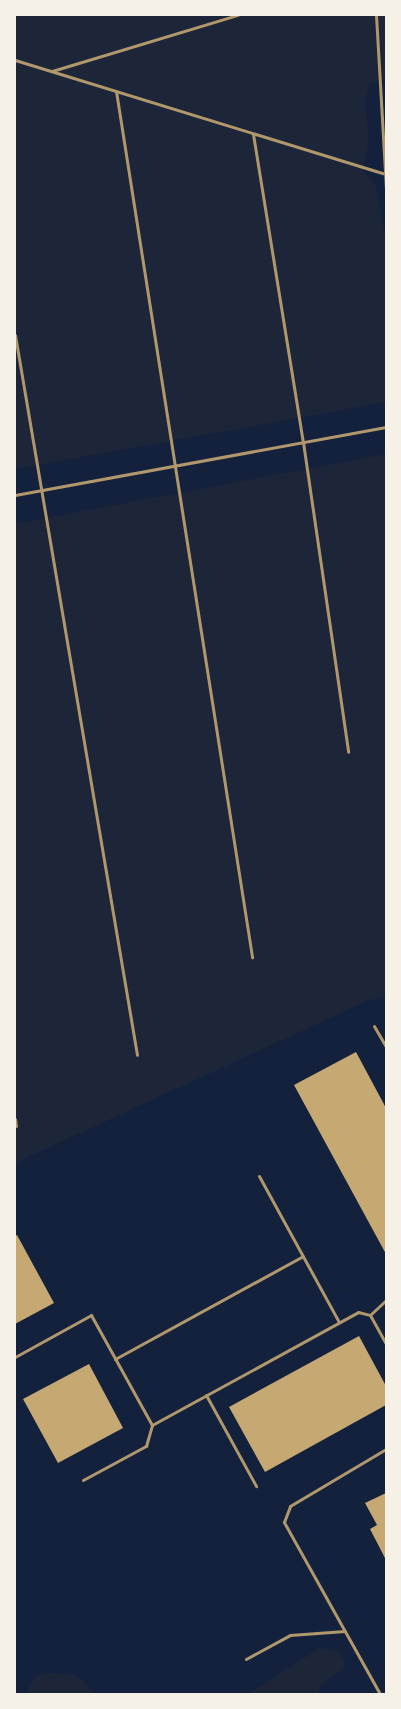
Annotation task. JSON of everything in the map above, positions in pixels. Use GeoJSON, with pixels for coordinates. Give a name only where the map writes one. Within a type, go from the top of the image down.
{"type":"FeatureCollection","features":[{"type":"Feature","properties":{"kind":"lane"},"geometry":{"type":"LineString","coordinates":[[51,72],[238,15]]}},
{"type":"Feature","properties":{"kind":"lane"},"geometry":{"type":"LineString","coordinates":[[376,15],[383,174],[386,191]]}},
{"type":"Feature","properties":{"kind":"lane"},"geometry":{"type":"LineString","coordinates":[[15,60],[383,174]]}},
{"type":"Feature","properties":{"kind":"lane"},"geometry":{"type":"LineString","coordinates":[[116,91],[173,466],[252,957]]}},
{"type":"Feature","properties":{"kind":"lane"},"geometry":{"type":"LineString","coordinates":[[253,134],[303,442],[348,752]]}},
{"type":"Feature","properties":{"kind":"lane"},"geometry":{"type":"LineString","coordinates":[[15,335],[39,490],[137,1055]]}},
{"type":"Feature","properties":{"kind":"lane"},"geometry":{"type":"LineString","coordinates":[[15,495],[386,427]]}},
{"type":"Feature","properties":{"kind":"lane"},"geometry":{"type":"LineString","coordinates":[[374,1026],[386,1047]]}},
{"type":"Feature","properties":{"kind":"lane"},"geometry":{"type":"LineString","coordinates":[[15,1119],[16,1126]]}},
{"type":"Feature","properties":{"kind":"lane"},"geometry":{"type":"LineString","coordinates":[[259,1176],[339,1322]]}},
{"type":"Feature","properties":{"kind":"lane"},"geometry":{"type":"LineString","coordinates":[[116,1359],[303,1256]]}},
{"type":"Feature","properties":{"kind":"lane"},"geometry":{"type":"LineString","coordinates":[[370,1315],[386,1300]]}},
{"type":"Feature","properties":{"kind":"lane"},"geometry":{"type":"LineString","coordinates":[[152,1425],[358,1312],[370,1315],[386,1344]]}},
{"type":"Feature","properties":{"kind":"lane"},"geometry":{"type":"LineString","coordinates":[[15,1357],[91,1315],[116,1359],[152,1425],[146,1446],[83,1480]]}},
{"type":"Feature","properties":{"kind":"lane"},"geometry":{"type":"LineString","coordinates":[[206,1395],[256,1486]]}},
{"type":"Feature","properties":{"kind":"lane"},"geometry":{"type":"LineString","coordinates":[[380,1694],[284,1522],[290,1506],[386,1449]]}},
{"type":"Feature","properties":{"kind":"lane"},"geometry":{"type":"LineString","coordinates":[[246,1659],[290,1636],[345,1631]]}},
{"type":"Feature","properties":{"kind":"shaded area"},"geometry":{"type":"Polygon","coordinates":[[[15,15],[386,15],[386,79],[370,83],[365,100],[369,137],[363,171],[376,186],[386,242],[386,402],[15,469],[15,15]]]}},
{"type":"Feature","properties":{"kind":"shaded area"},"geometry":{"type":"Polygon","coordinates":[[[386,454],[386,996],[367,1001],[15,1163],[15,524],[386,454]]]}},
{"type":"Feature","properties":{"kind":"shaded area"},"geometry":{"type":"Polygon","coordinates":[[[320,1648],[338,1652],[344,1660],[344,1669],[320,1685],[319,1694],[248,1694],[320,1648]]]}},
{"type":"Feature","properties":{"kind":"shaded area"},"geometry":{"type":"Polygon","coordinates":[[[54,1673],[73,1675],[82,1680],[94,1694],[26,1694],[34,1677],[54,1673]]]}},
{"type":"Feature","properties":{"kind":"building"},"geometry":{"type":"Polygon","coordinates":[[[356,1052],[386,1108],[386,1254],[294,1085],[356,1052]]]}},
{"type":"Feature","properties":{"kind":"building"},"geometry":{"type":"Polygon","coordinates":[[[17,1235],[54,1303],[15,1324],[15,1236],[17,1235]]]}},
{"type":"Feature","properties":{"kind":"building"},"geometry":{"type":"Polygon","coordinates":[[[359,1336],[386,1386],[386,1405],[265,1472],[229,1407],[359,1336]]]}},
{"type":"Feature","properties":{"kind":"building"},"geometry":{"type":"Polygon","coordinates":[[[89,1364],[123,1428],[58,1463],[23,1399],[89,1364]]]}},
{"type":"Feature","properties":{"kind":"building"},"geometry":{"type":"Polygon","coordinates":[[[386,1493],[386,1560],[370,1529],[377,1525],[365,1503],[386,1493]]]}}]}
